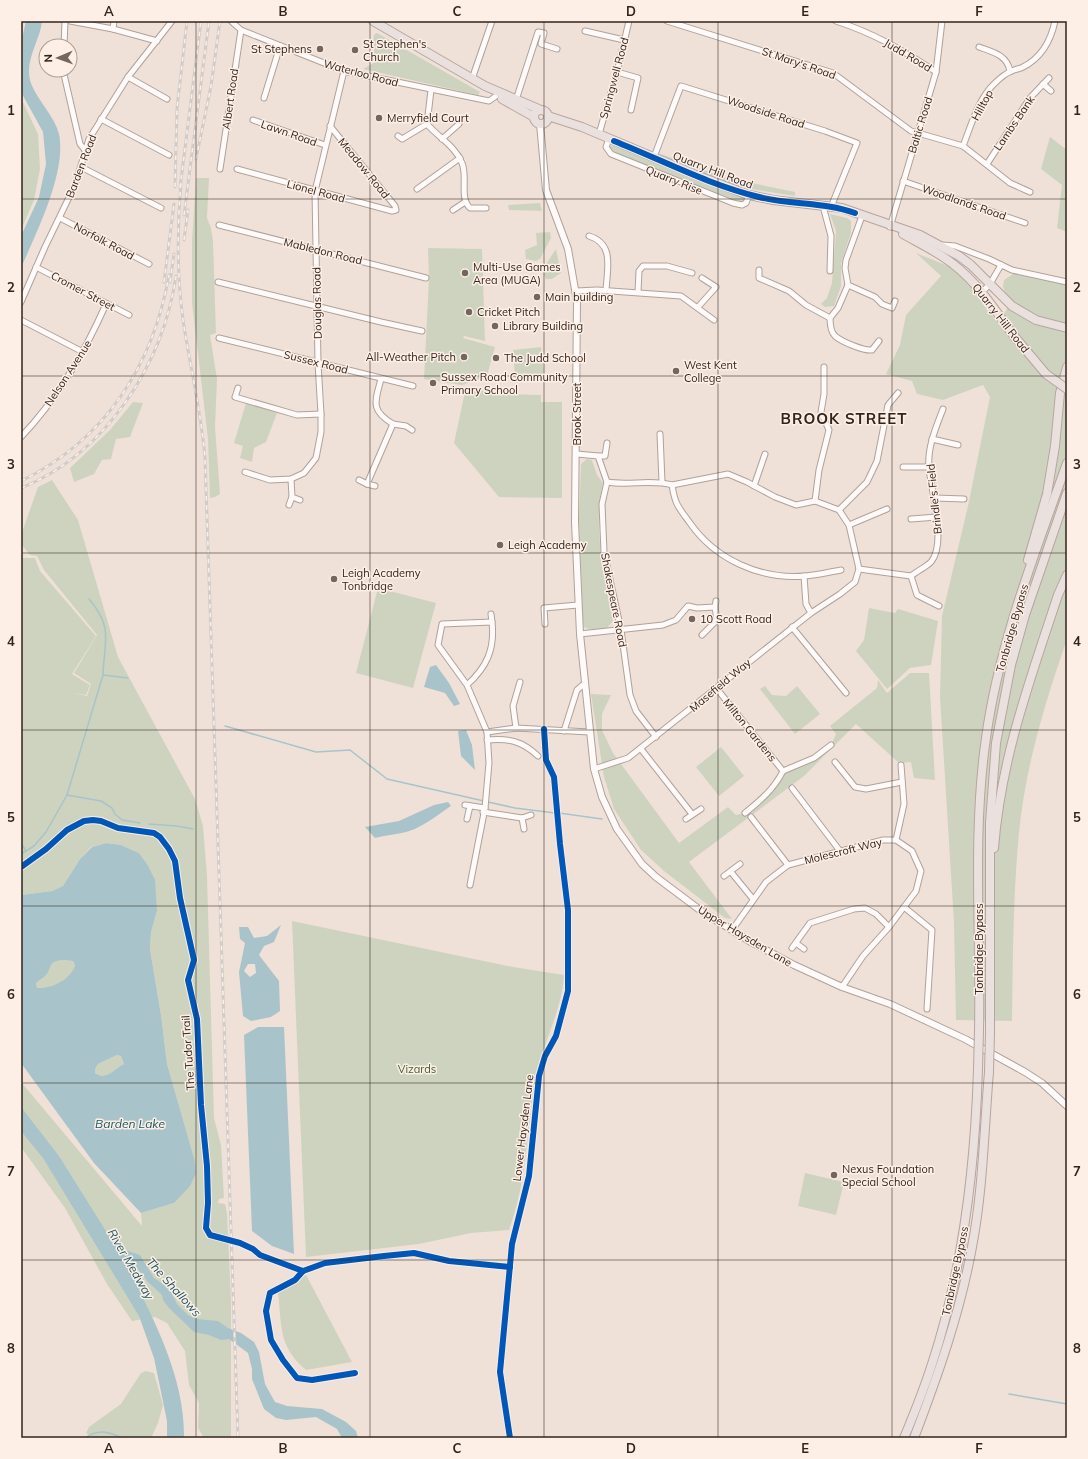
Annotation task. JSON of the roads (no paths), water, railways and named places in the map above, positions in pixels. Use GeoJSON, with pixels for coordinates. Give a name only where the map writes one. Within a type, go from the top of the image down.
{"type":"FeatureCollection","features":[{"type":"Feature","properties":{"kind":"highway"},"geometry":{"type":"LineString","coordinates":[[373,21],[485,86],[546,112],[548,116],[546,122],[540,124],[534,117],[496,96],[485,86]]}},
{"type":"Feature","properties":{"kind":"highway"},"geometry":{"type":"LineString","coordinates":[[534,117],[537,112],[541,110]]}},
{"type":"Feature","properties":{"kind":"highway","name":"Quarry Hill Road"},"geometry":{"type":"LineString","coordinates":[[548,116],[599,134],[701,177],[749,194],[773,200],[842,208],[890,227],[920,236],[942,245],[971,265],[1012,306],[1036,320],[1067,328]]}},
{"type":"Feature","properties":{"kind":"highway","name":"Quarry Hill Road"},"geometry":{"type":"LineString","coordinates":[[890,227],[953,264],[982,292],[1014,336],[1046,374],[1067,389]]}},
{"type":"Feature","properties":{"kind":"highway"},"geometry":{"type":"LineString","coordinates":[[1020,598],[1031,545],[1047,494],[1055,446],[1060,393],[1067,367]]}},
{"type":"Feature","properties":{"kind":"highway","name":"Tonbridge Bypass"},"geometry":{"type":"LineString","coordinates":[[904,1438],[932,1364],[947,1312],[965,1219],[975,1144],[979,1031],[979,823],[982,778],[991,707],[1001,659],[1020,598],[1067,463]]}},
{"type":"Feature","properties":{"kind":"highway","name":"Tonbridge Bypass"},"geometry":{"type":"LineString","coordinates":[[914,1438],[940,1369],[953,1329],[972,1247],[979,1203],[989,1072],[990,823],[992,776],[1002,708],[1011,665],[1025,616],[1067,493]]}},
{"type":"Feature","properties":{"kind":"highway"},"geometry":{"type":"LineString","coordinates":[[990,915],[997,817],[1011,741],[1056,602],[1067,575]]}},
{"type":"Feature","properties":{"kind":"street"},"geometry":{"type":"LineString","coordinates":[[64,38],[65,21]]}},
{"type":"Feature","properties":{"kind":"street"},"geometry":{"type":"LineString","coordinates":[[70,21],[113,29],[157,41]]}},
{"type":"Feature","properties":{"kind":"street"},"geometry":{"type":"LineString","coordinates":[[113,29],[114,21]]}},
{"type":"Feature","properties":{"kind":"street","name":"Barden Road"},"geometry":{"type":"LineString","coordinates":[[21,302],[36,266],[75,185],[89,139],[128,77],[172,21]]}},
{"type":"Feature","properties":{"kind":"street","name":"Waterloo Road"},"geometry":{"type":"LineString","coordinates":[[231,21],[241,30],[344,71],[474,99],[489,101],[496,96]]}},
{"type":"Feature","properties":{"kind":"street"},"geometry":{"type":"LineString","coordinates":[[472,79],[492,21]]}},
{"type":"Feature","properties":{"kind":"street","name":"Springwell Road"},"geometry":{"type":"LineString","coordinates":[[599,134],[617,72],[629,21]]}},
{"type":"Feature","properties":{"kind":"street","name":"St Mary's Road"},"geometry":{"type":"LineString","coordinates":[[667,21],[833,73],[917,134]]}},
{"type":"Feature","properties":{"kind":"street","name":"Judd Road"},"geometry":{"type":"LineString","coordinates":[[836,21],[856,28],[898,47],[936,72]]}},
{"type":"Feature","properties":{"kind":"street","name":"Baltic Road"},"geometry":{"type":"LineString","coordinates":[[890,227],[936,72],[942,21]]}},
{"type":"Feature","properties":{"kind":"street","name":"Hilltop"},"geometry":{"type":"LineString","coordinates":[[963,146],[985,95],[994,84],[1010,71],[1022,68],[1034,61],[1046,46],[1053,32],[1055,21]]}},
{"type":"Feature","properties":{"kind":"street","name":"Albert Road"},"geometry":{"type":"LineString","coordinates":[[220,169],[241,30]]}},
{"type":"Feature","properties":{"kind":"street"},"geometry":{"type":"LineString","coordinates":[[585,31],[624,40]]}},
{"type":"Feature","properties":{"kind":"street"},"geometry":{"type":"LineString","coordinates":[[516,100],[538,32],[544,33],[541,44],[557,49]]}},
{"type":"Feature","properties":{"kind":"street"},"geometry":{"type":"LineString","coordinates":[[264,98],[280,46]]}},
{"type":"Feature","properties":{"kind":"street"},"geometry":{"type":"LineString","coordinates":[[979,47],[1002,56],[1009,64],[1010,71]]}},
{"type":"Feature","properties":{"kind":"street","name":"Douglas Road"},"geometry":{"type":"LineString","coordinates":[[245,472],[270,480],[291,479],[304,473],[316,458],[321,432],[321,414],[318,363],[315,191],[344,71]]}},
{"type":"Feature","properties":{"kind":"street"},"geometry":{"type":"LineString","coordinates":[[617,72],[638,78],[631,110]]}},
{"type":"Feature","properties":{"kind":"street"},"geometry":{"type":"LineString","coordinates":[[128,77],[168,99]]}},
{"type":"Feature","properties":{"kind":"street"},"geometry":{"type":"LineString","coordinates":[[65,78],[80,144],[85,150]]}},
{"type":"Feature","properties":{"kind":"street","name":"Lambs Bank"},"geometry":{"type":"LineString","coordinates":[[987,164],[1030,98],[1049,78]]}},
{"type":"Feature","properties":{"kind":"street","name":"Lambs Bank"},"geometry":{"type":"LineString","coordinates":[[1043,84],[1050,91]]}},
{"type":"Feature","properties":{"kind":"street","name":"Woodside Road"},"geometry":{"type":"LineString","coordinates":[[654,157],[680,86],[825,131],[857,143],[827,207]]}},
{"type":"Feature","properties":{"kind":"street"},"geometry":{"type":"LineString","coordinates":[[427,124],[431,90]]}},
{"type":"Feature","properties":{"kind":"street"},"geometry":{"type":"LineString","coordinates":[[101,120],[169,155]]}},
{"type":"Feature","properties":{"kind":"street","name":"Lawn Road"},"geometry":{"type":"LineString","coordinates":[[253,120],[325,146]]}},
{"type":"Feature","properties":{"kind":"street"},"geometry":{"type":"LineString","coordinates":[[398,136],[402,139],[427,124]]}},
{"type":"Feature","properties":{"kind":"street"},"geometry":{"type":"LineString","coordinates":[[427,124],[455,149],[460,158],[464,172],[465,202],[470,208],[486,208]]}},
{"type":"Feature","properties":{"kind":"street"},"geometry":{"type":"LineString","coordinates":[[442,138],[459,124]]}},
{"type":"Feature","properties":{"kind":"street","name":"Brook Street"},"geometry":{"type":"LineString","coordinates":[[540,124],[546,190],[568,249],[576,291],[577,454],[575,522],[578,605],[584,684]]}},
{"type":"Feature","properties":{"kind":"street","name":"Meadow Road"},"geometry":{"type":"LineString","coordinates":[[330,126],[395,206],[396,210]]}},
{"type":"Feature","properties":{"kind":"street"},"geometry":{"type":"LineString","coordinates":[[917,134],[963,146],[1010,183],[1030,192]]}},
{"type":"Feature","properties":{"kind":"street","name":"Quarry Rise"},"geometry":{"type":"LineString","coordinates":[[609,139],[606,147],[611,154],[733,203],[742,205],[746,203],[749,194]]}},
{"type":"Feature","properties":{"kind":"street"},"geometry":{"type":"LineString","coordinates":[[417,189],[460,158]]}},
{"type":"Feature","properties":{"kind":"street"},"geometry":{"type":"LineString","coordinates":[[81,167],[161,208]]}},
{"type":"Feature","properties":{"kind":"street","name":"Lionel Road"},"geometry":{"type":"LineString","coordinates":[[237,169],[392,211],[396,210]]}},
{"type":"Feature","properties":{"kind":"street","name":"Woodlands Road"},"geometry":{"type":"LineString","coordinates":[[903,181],[1025,223]]}},
{"type":"Feature","properties":{"kind":"street"},"geometry":{"type":"LineString","coordinates":[[453,210],[465,202]]}},
{"type":"Feature","properties":{"kind":"street"},"geometry":{"type":"LineString","coordinates":[[827,207],[831,236],[830,271]]}},
{"type":"Feature","properties":{"kind":"street"},"geometry":{"type":"LineString","coordinates":[[862,216],[846,260],[845,268],[848,285],[838,308],[830,318],[832,330],[836,337],[866,350],[872,350],[879,341]]}},
{"type":"Feature","properties":{"kind":"street","name":"Norfolk Road"},"geometry":{"type":"LineString","coordinates":[[60,218],[149,264]]}},
{"type":"Feature","properties":{"kind":"street","name":"Mabledon Road"},"geometry":{"type":"LineString","coordinates":[[219,225],[426,278]]}},
{"type":"Feature","properties":{"kind":"street"},"geometry":{"type":"LineString","coordinates":[[590,236],[600,239],[608,250],[606,291]]}},
{"type":"Feature","properties":{"kind":"street","name":"Quarry Hill Road"},"geometry":{"type":"LineString","coordinates":[[942,245],[955,246],[989,259],[1012,270],[1067,282]]}},
{"type":"Feature","properties":{"kind":"street"},"geometry":{"type":"LineString","coordinates":[[982,292],[990,284],[1001,265]]}},
{"type":"Feature","properties":{"kind":"street","name":"Cromer Street"},"geometry":{"type":"LineString","coordinates":[[36,266],[130,316]]}},
{"type":"Feature","properties":{"kind":"street"},"geometry":{"type":"LineString","coordinates":[[638,292],[639,271],[643,266],[667,266],[692,273]]}},
{"type":"Feature","properties":{"kind":"street"},"geometry":{"type":"LineString","coordinates":[[759,270],[757,280],[789,291],[806,305],[830,318]]}},
{"type":"Feature","properties":{"kind":"street"},"geometry":{"type":"LineString","coordinates":[[698,307],[716,287],[702,278]]}},
{"type":"Feature","properties":{"kind":"street"},"geometry":{"type":"LineString","coordinates":[[218,282],[422,331]]}},
{"type":"Feature","properties":{"kind":"street"},"geometry":{"type":"LineString","coordinates":[[848,285],[875,297],[882,304],[892,308],[895,301]]}},
{"type":"Feature","properties":{"kind":"street"},"geometry":{"type":"LineString","coordinates":[[576,291],[638,292],[681,296],[714,320]]}},
{"type":"Feature","properties":{"kind":"street","name":"Nelson Avenue"},"geometry":{"type":"LineString","coordinates":[[21,436],[58,391],[83,352],[106,304]]}},
{"type":"Feature","properties":{"kind":"street"},"geometry":{"type":"LineString","coordinates":[[21,320],[83,352]]}},
{"type":"Feature","properties":{"kind":"street","name":"Sussex Road"},"geometry":{"type":"LineString","coordinates":[[218,338],[413,386]]}},
{"type":"Feature","properties":{"kind":"street"},"geometry":{"type":"LineString","coordinates":[[815,501],[819,470],[829,430],[821,412],[824,394],[824,367]]}},
{"type":"Feature","properties":{"kind":"street"},"geometry":{"type":"LineString","coordinates":[[381,379],[376,398],[376,408],[382,417],[393,424],[406,426],[412,430]]}},
{"type":"Feature","properties":{"kind":"street"},"geometry":{"type":"LineString","coordinates":[[238,388],[234,400],[296,415],[321,414]]}},
{"type":"Feature","properties":{"kind":"street"},"geometry":{"type":"LineString","coordinates":[[839,510],[867,482],[876,460],[888,405],[898,393]]}},
{"type":"Feature","properties":{"kind":"street","name":"Brindle's Field"},"geometry":{"type":"LineString","coordinates":[[911,576],[932,561],[938,542],[935,498],[929,467],[932,439],[943,409]]}},
{"type":"Feature","properties":{"kind":"street"},"geometry":{"type":"LineString","coordinates":[[368,484],[393,424]]}},
{"type":"Feature","properties":{"kind":"street"},"geometry":{"type":"LineString","coordinates":[[660,434],[662,482]]}},
{"type":"Feature","properties":{"kind":"street"},"geometry":{"type":"LineString","coordinates":[[932,439],[958,445]]}},
{"type":"Feature","properties":{"kind":"street"},"geometry":{"type":"LineString","coordinates":[[577,454],[605,456],[607,443]]}},
{"type":"Feature","properties":{"kind":"street"},"geometry":{"type":"LineString","coordinates":[[754,486],[765,454]]}},
{"type":"Feature","properties":{"kind":"street"},"geometry":{"type":"LineString","coordinates":[[598,456],[607,482],[621,485],[662,482],[672,485],[728,474],[775,497],[796,505],[815,501],[839,510],[848,525],[859,569],[911,576],[917,595],[939,606]]}},
{"type":"Feature","properties":{"kind":"street"},"geometry":{"type":"LineString","coordinates":[[903,466],[929,467]]}},
{"type":"Feature","properties":{"kind":"street"},"geometry":{"type":"LineString","coordinates":[[289,505],[292,497],[291,479]]}},
{"type":"Feature","properties":{"kind":"street"},"geometry":{"type":"LineString","coordinates":[[359,480],[375,486]]}},
{"type":"Feature","properties":{"kind":"street","name":"Shakespeare Road"},"geometry":{"type":"LineString","coordinates":[[607,482],[602,504],[604,552],[621,630],[630,695],[636,711],[656,737]]}},
{"type":"Feature","properties":{"kind":"street"},"geometry":{"type":"LineString","coordinates":[[672,485],[674,501],[699,536],[720,554],[749,569],[772,575],[804,576],[841,570]]}},
{"type":"Feature","properties":{"kind":"street"},"geometry":{"type":"LineString","coordinates":[[292,497],[300,500]]}},
{"type":"Feature","properties":{"kind":"street"},"geometry":{"type":"LineString","coordinates":[[935,498],[964,499]]}},
{"type":"Feature","properties":{"kind":"street"},"geometry":{"type":"LineString","coordinates":[[848,525],[887,509]]}},
{"type":"Feature","properties":{"kind":"street"},"geometry":{"type":"LineString","coordinates":[[911,519],[937,517]]}},
{"type":"Feature","properties":{"kind":"street","name":"Masefield Way"},"geometry":{"type":"LineString","coordinates":[[594,769],[624,760],[641,749],[717,689],[742,666],[792,627],[855,582],[859,569]]}},
{"type":"Feature","properties":{"kind":"street"},"geometry":{"type":"LineString","coordinates":[[804,576],[806,604],[811,613]]}},
{"type":"Feature","properties":{"kind":"street"},"geometry":{"type":"LineString","coordinates":[[702,635],[717,620],[715,607],[716,601]]}},
{"type":"Feature","properties":{"kind":"street"},"geometry":{"type":"LineString","coordinates":[[545,624],[544,608],[578,605]]}},
{"type":"Feature","properties":{"kind":"street"},"geometry":{"type":"LineString","coordinates":[[580,634],[663,625],[676,620],[688,606],[697,608],[715,607]]}},
{"type":"Feature","properties":{"kind":"street"},"geometry":{"type":"LineString","coordinates":[[467,685],[476,677],[491,653],[494,638],[491,614]]}},
{"type":"Feature","properties":{"kind":"street"},"geometry":{"type":"LineString","coordinates":[[470,885],[484,810],[489,762],[487,732],[467,685],[438,645],[442,624],[492,622]]}},
{"type":"Feature","properties":{"kind":"street"},"geometry":{"type":"LineString","coordinates":[[792,627],[846,693]]}},
{"type":"Feature","properties":{"kind":"street"},"geometry":{"type":"LineString","coordinates":[[516,728],[513,706],[520,682]]}},
{"type":"Feature","properties":{"kind":"street"},"geometry":{"type":"LineString","coordinates":[[564,730],[577,690],[584,684]]}},
{"type":"Feature","properties":{"kind":"street","name":"Upper Haysden Lane"},"geometry":{"type":"LineString","coordinates":[[584,684],[594,769],[602,797],[614,823],[629,848],[642,864],[670,889],[767,952],[842,987],[890,1004],[934,1023],[985,1049],[1036,1080],[1067,1106]]}},
{"type":"Feature","properties":{"kind":"street","name":"Milton Gardens"},"geometry":{"type":"LineString","coordinates":[[717,689],[783,771]]}},
{"type":"Feature","properties":{"kind":"street"},"geometry":{"type":"LineString","coordinates":[[487,732],[516,728],[589,732]]}},
{"type":"Feature","properties":{"kind":"street","name":"Lower Haysden Lane"},"geometry":{"type":"LineString","coordinates":[[510,1438],[500,1372],[512,1244],[529,1176],[539,1076],[545,1056],[556,1036],[568,991],[568,910],[554,777],[546,760],[544,729]]}},
{"type":"Feature","properties":{"kind":"street"},"geometry":{"type":"LineString","coordinates":[[487,740],[506,739],[520,743],[529,748],[538,756]]}},
{"type":"Feature","properties":{"kind":"street","name":"Milton Gardens"},"geometry":{"type":"LineString","coordinates":[[745,813],[762,799],[776,784],[783,771],[814,758],[832,745]]}},
{"type":"Feature","properties":{"kind":"street"},"geometry":{"type":"LineString","coordinates":[[641,749],[692,814]]}},
{"type":"Feature","properties":{"kind":"street"},"geometry":{"type":"LineString","coordinates":[[835,762],[855,787],[866,789],[902,782]]}},
{"type":"Feature","properties":{"kind":"street"},"geometry":{"type":"LineString","coordinates":[[896,840],[904,804],[902,765]]}},
{"type":"Feature","properties":{"kind":"street"},"geometry":{"type":"LineString","coordinates":[[792,788],[840,851]]}},
{"type":"Feature","properties":{"kind":"street"},"geometry":{"type":"LineString","coordinates":[[467,819],[467,806],[522,818],[531,815]]}},
{"type":"Feature","properties":{"kind":"street"},"geometry":{"type":"LineString","coordinates":[[686,819],[701,809]]}},
{"type":"Feature","properties":{"kind":"street"},"geometry":{"type":"LineString","coordinates":[[752,817],[788,865]]}},
{"type":"Feature","properties":{"kind":"street"},"geometry":{"type":"LineString","coordinates":[[522,818],[524,830]]}},
{"type":"Feature","properties":{"kind":"street","name":"Molescroft Way"},"geometry":{"type":"LineString","coordinates":[[732,930],[766,882],[788,865],[883,840],[896,840],[912,851],[921,871],[916,891],[889,927],[863,956],[842,987]]}},
{"type":"Feature","properties":{"kind":"street"},"geometry":{"type":"LineString","coordinates":[[724,876],[740,864]]}},
{"type":"Feature","properties":{"kind":"street"},"geometry":{"type":"LineString","coordinates":[[731,872],[753,899]]}},
{"type":"Feature","properties":{"kind":"street"},"geometry":{"type":"LineString","coordinates":[[904,907],[932,930],[927,1009]]}},
{"type":"Feature","properties":{"kind":"street"},"geometry":{"type":"LineString","coordinates":[[804,949],[794,946],[810,923],[854,909],[865,908],[876,914],[889,927]]}},
{"type":"Feature","properties":{"kind":"water"},"geometry":{"type":"Polygon","coordinates":[[[26,21],[42,21],[29,65],[30,80],[36,94],[57,127],[60,149],[59,166],[49,202],[21,268],[21,236],[39,197],[46,164],[43,132],[21,92],[21,43],[26,21]]]}},
{"type":"Feature","properties":{"kind":"water"},"geometry":{"type":"Polygon","coordinates":[[[436,665],[449,683],[460,704],[454,706],[445,693],[424,687],[430,667],[436,665]]]}},
{"type":"Feature","properties":{"kind":"water"},"geometry":{"type":"Polygon","coordinates":[[[466,730],[472,745],[475,770],[461,756],[458,731],[466,730]]]}},
{"type":"Feature","properties":{"kind":"water"},"geometry":{"type":"Polygon","coordinates":[[[448,802],[451,806],[423,825],[406,832],[375,838],[365,827],[399,821],[434,805],[448,802]]]}},
{"type":"Feature","properties":{"kind":"water","name":"Barden Lake"},"geometry":{"type":"Polygon","coordinates":[[[106,843],[121,845],[139,853],[147,864],[155,880],[157,911],[151,932],[150,949],[161,1015],[167,1064],[194,1158],[196,1173],[190,1186],[174,1203],[141,1213],[94,1163],[21,1063],[21,895],[52,891],[63,886],[80,859],[92,847],[106,843]],[[63,960],[52,964],[47,974],[36,983],[37,988],[55,985],[69,975],[75,965],[73,961],[63,960]],[[117,1055],[98,1064],[95,1069],[95,1073],[103,1076],[124,1064],[121,1056],[117,1055]]]}},
{"type":"Feature","properties":{"kind":"water"},"geometry":{"type":"Polygon","coordinates":[[[281,925],[274,942],[264,946],[259,955],[279,981],[280,1011],[271,1017],[251,1021],[243,1016],[239,972],[245,943],[240,939],[239,927],[248,927],[254,938],[267,936],[281,925]],[[248,964],[244,971],[250,977],[256,973],[255,964],[248,964]]]}},
{"type":"Feature","properties":{"kind":"water"},"geometry":{"type":"Polygon","coordinates":[[[258,1027],[284,1027],[294,1254],[272,1246],[252,1231],[244,1035],[258,1027]]]}},
{"type":"Feature","properties":{"kind":"water"},"geometry":{"type":"Polygon","coordinates":[[[21,1107],[59,1156],[109,1236],[125,1250],[140,1255],[154,1278],[169,1288],[177,1304],[188,1315],[197,1319],[218,1321],[228,1328],[241,1333],[254,1342],[259,1352],[265,1384],[275,1402],[287,1406],[322,1409],[346,1422],[356,1431],[358,1438],[342,1438],[337,1429],[316,1417],[286,1420],[276,1418],[264,1409],[252,1379],[252,1369],[248,1353],[229,1339],[221,1340],[209,1335],[194,1332],[169,1308],[163,1300],[162,1295],[148,1282],[135,1265],[127,1261],[127,1266],[166,1349],[174,1371],[179,1393],[183,1415],[184,1438],[167,1438],[167,1421],[154,1358],[139,1316],[43,1158],[21,1131],[21,1107]]]}},
{"type":"Feature","properties":{"kind":"waterway"},"geometry":{"type":"LineString","coordinates":[[89,599],[97,609],[105,627],[106,644],[103,675]]}},
{"type":"Feature","properties":{"kind":"waterway"},"geometry":{"type":"LineString","coordinates":[[21,854],[34,846],[46,832],[67,795],[103,675],[128,678]]}},
{"type":"Feature","properties":{"kind":"waterway"},"geometry":{"type":"LineString","coordinates":[[225,726],[316,752],[350,750],[387,779],[484,801]]}},
{"type":"Feature","properties":{"kind":"waterway"},"geometry":{"type":"LineString","coordinates":[[67,795],[101,801],[112,808],[115,814],[122,820],[140,823]]}},
{"type":"Feature","properties":{"kind":"waterway"},"geometry":{"type":"LineString","coordinates":[[488,802],[515,808],[555,813]]}},
{"type":"Feature","properties":{"kind":"waterway"},"geometry":{"type":"LineString","coordinates":[[559,813],[602,819]]}},
{"type":"Feature","properties":{"kind":"waterway"},"geometry":{"type":"LineString","coordinates":[[149,824],[193,829]]}},
{"type":"Feature","properties":{"kind":"waterway"},"geometry":{"type":"LineString","coordinates":[[21,843],[26,851]]}},
{"type":"Feature","properties":{"kind":"waterway"},"geometry":{"type":"LineString","coordinates":[[1009,1394],[1067,1404]]}},
{"type":"Feature","properties":{"kind":"waterway"},"geometry":{"type":"LineString","coordinates":[[85,1438],[99,1432],[113,1434],[123,1438]]}},
{"type":"Feature","properties":{"kind":"railway"},"geometry":{"type":"LineString","coordinates":[[175,187],[177,108],[187,21]]}},
{"type":"Feature","properties":{"kind":"railway"},"geometry":{"type":"LineString","coordinates":[[180,188],[201,21]]}},
{"type":"Feature","properties":{"kind":"railway"},"geometry":{"type":"LineString","coordinates":[[184,215],[209,21]]}},
{"type":"Feature","properties":{"kind":"railway"},"geometry":{"type":"LineString","coordinates":[[196,159],[211,86],[220,21]]}},
{"type":"Feature","properties":{"kind":"railway"},"geometry":{"type":"LineString","coordinates":[[181,183],[178,252],[181,303],[201,423],[205,458],[238,1438]]}},
{"type":"Feature","properties":{"kind":"railway"},"geometry":{"type":"LineString","coordinates":[[164,282],[174,204]]}},
{"type":"Feature","properties":{"kind":"railway"},"geometry":{"type":"LineString","coordinates":[[184,240],[188,210]]}},
{"type":"Feature","properties":{"kind":"railway"},"geometry":{"type":"LineString","coordinates":[[170,282],[174,254]]}},
{"type":"Feature","properties":{"kind":"railway"},"geometry":{"type":"LineString","coordinates":[[21,481],[51,464],[77,444],[101,422],[120,397],[137,369],[151,340],[169,275]]}},
{"type":"Feature","properties":{"kind":"railway"},"geometry":{"type":"LineString","coordinates":[[21,488],[52,473],[79,453],[104,429],[126,402],[144,373],[158,341],[169,309],[176,276]]}},
{"type":"Feature","properties":{"kind":"place","name":"St Stephens"},"geometry":{"type":"Point","coordinates":[320,49]}},
{"type":"Feature","properties":{"kind":"place","name":"St Stephen's Church"},"geometry":{"type":"Point","coordinates":[355,50]}},
{"type":"Feature","properties":{"kind":"place","name":"Merryfield Court"},"geometry":{"type":"Point","coordinates":[379,118]}},
{"type":"Feature","properties":{"kind":"place","name":"Multi-Use Games Area (MUGA)"},"geometry":{"type":"Point","coordinates":[465,273]}},
{"type":"Feature","properties":{"kind":"place","name":"Main building"},"geometry":{"type":"Point","coordinates":[537,297]}},
{"type":"Feature","properties":{"kind":"place","name":"Cricket Pitch"},"geometry":{"type":"Point","coordinates":[469,312]}},
{"type":"Feature","properties":{"kind":"place","name":"Library Building"},"geometry":{"type":"Point","coordinates":[495,326]}},
{"type":"Feature","properties":{"kind":"place","name":"All-Weather Pitch"},"geometry":{"type":"Point","coordinates":[464,357]}},
{"type":"Feature","properties":{"kind":"place","name":"The Judd School"},"geometry":{"type":"Point","coordinates":[496,358]}},
{"type":"Feature","properties":{"kind":"place","name":"West Kent College"},"geometry":{"type":"Point","coordinates":[676,371]}},
{"type":"Feature","properties":{"kind":"place","name":"Sussex Road Community Primary School"},"geometry":{"type":"Point","coordinates":[433,383]}},
{"type":"Feature","properties":{"kind":"place","name":"Leigh Academy"},"geometry":{"type":"Point","coordinates":[500,545]}},
{"type":"Feature","properties":{"kind":"place","name":"Leigh Academy Tonbridge"},"geometry":{"type":"Point","coordinates":[334,579]}},
{"type":"Feature","properties":{"kind":"place","name":"10 Scott Road"},"geometry":{"type":"Point","coordinates":[692,619]}},
{"type":"Feature","properties":{"kind":"place","name":"Nexus Foundation Special School"},"geometry":{"type":"Point","coordinates":[834,1175]}},
{"type":"Feature","properties":{"kind":"district","name":"BROOK STREET"},"geometry":{"type":"Point","coordinates":[844,418]}},
{"type":"Feature","properties":{"kind":"park label","name":"Vizards"},"geometry":{"type":"Point","coordinates":[417,1069]}},
{"type":"Feature","properties":{"kind":"water label","name":"River Medway"},"geometry":{"type":"Point","coordinates":[131,1264]}},
{"type":"Feature","properties":{"kind":"water label","name":"The Shallows"},"geometry":{"type":"Point","coordinates":[174,1287]}}]}
